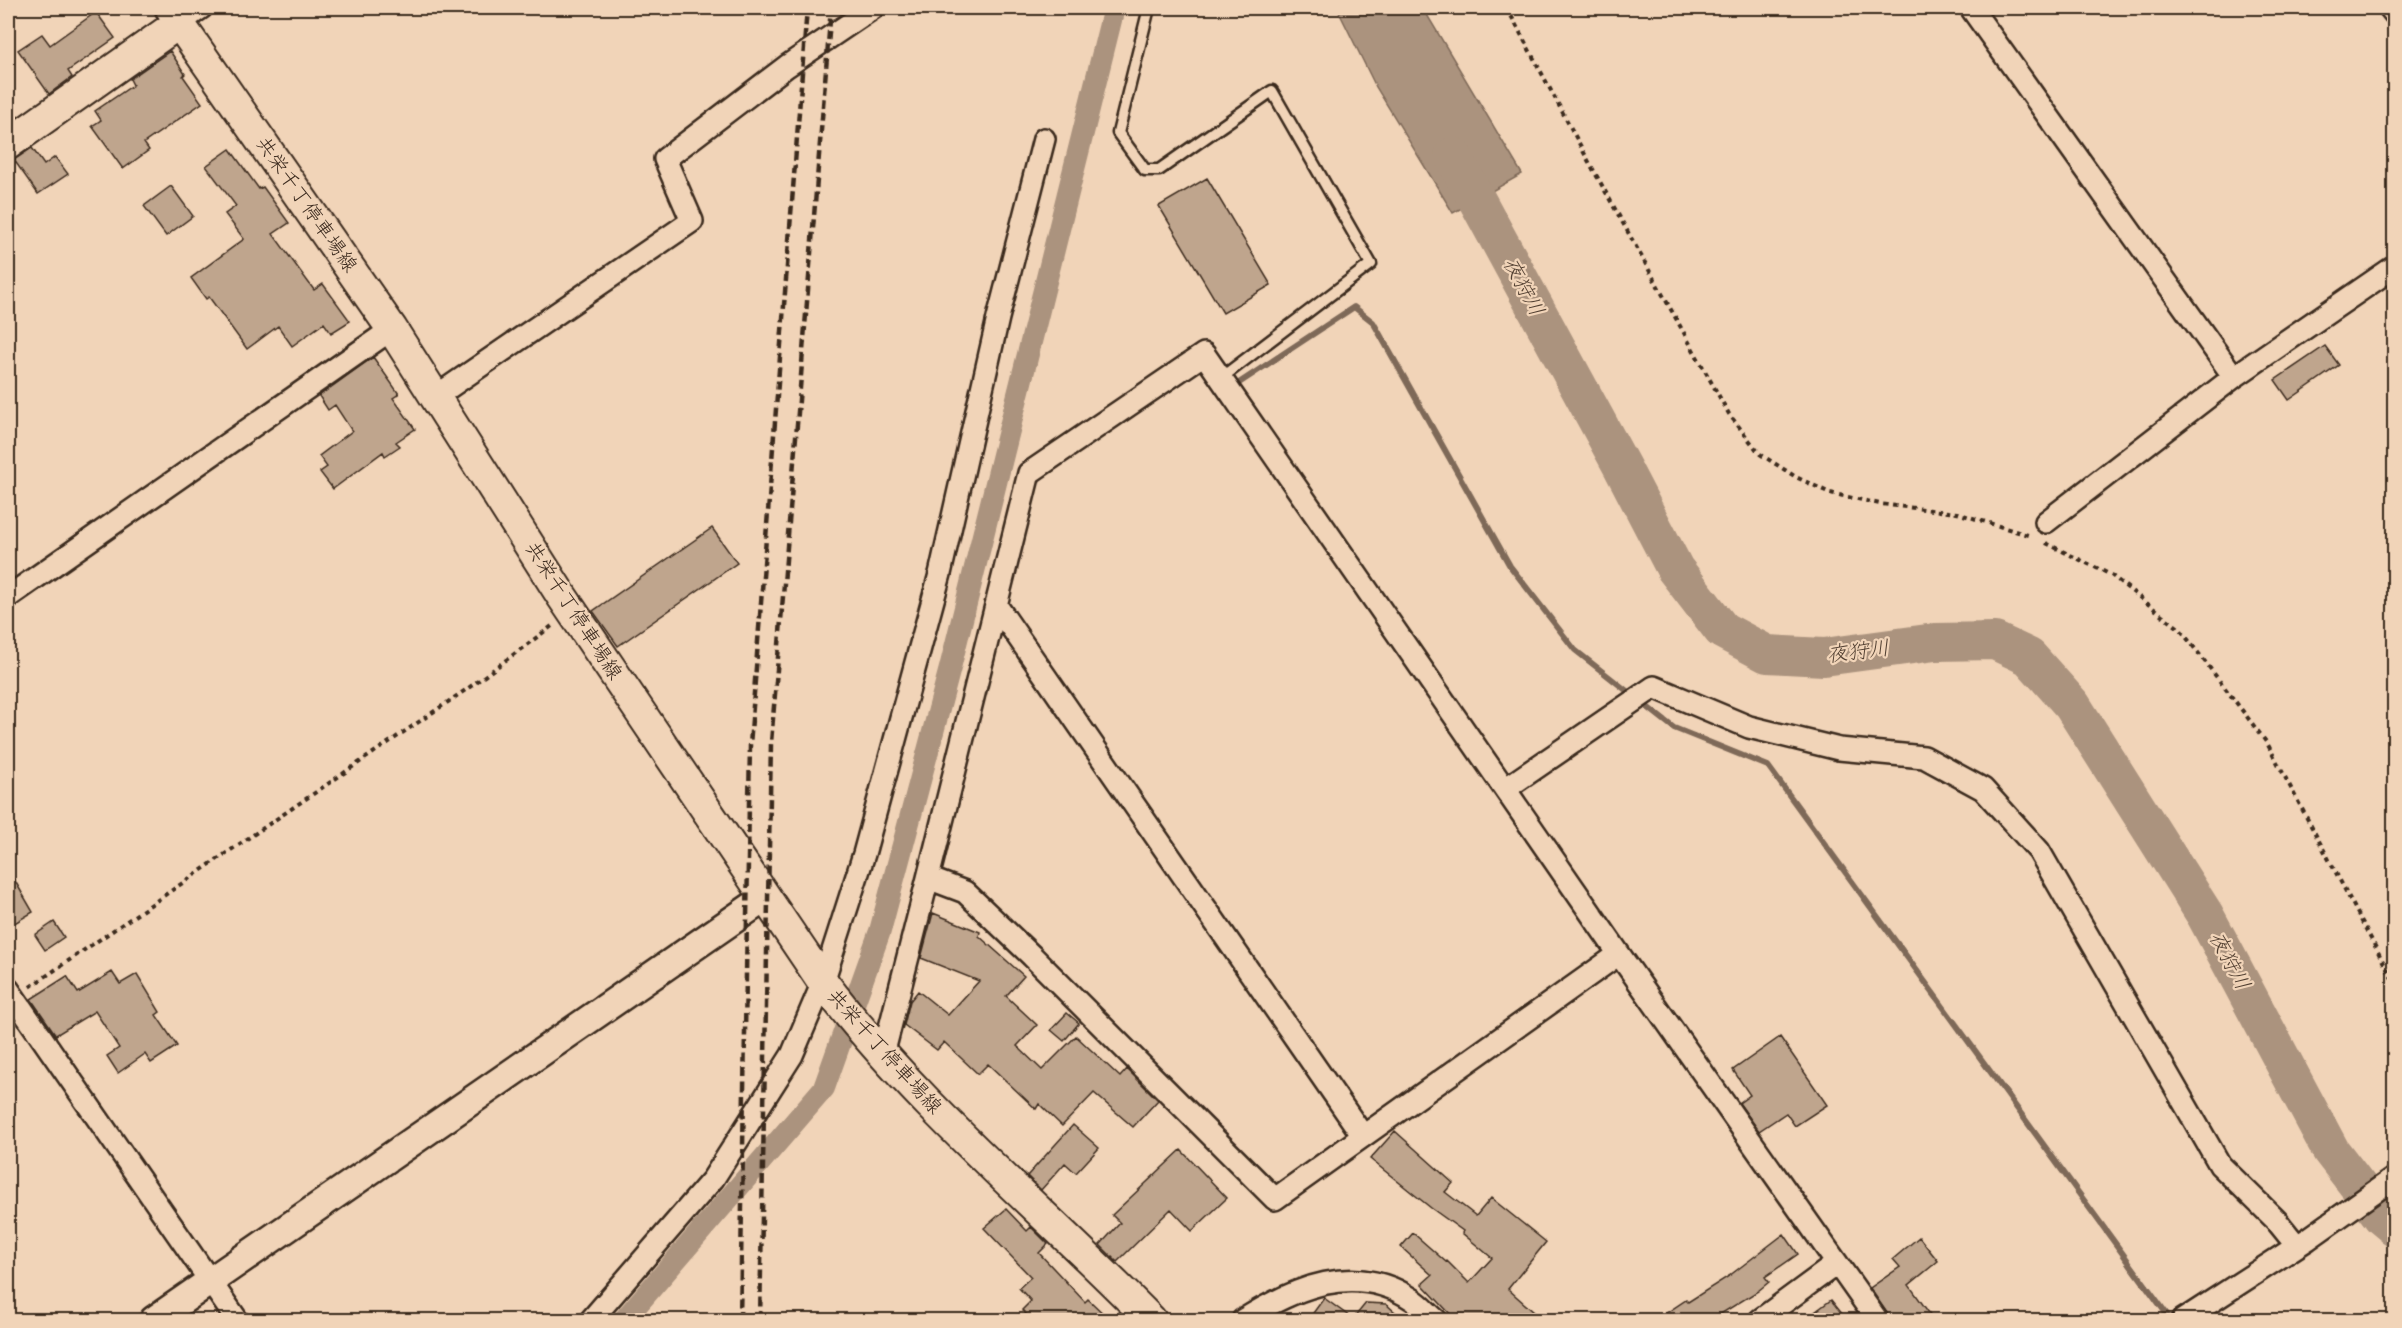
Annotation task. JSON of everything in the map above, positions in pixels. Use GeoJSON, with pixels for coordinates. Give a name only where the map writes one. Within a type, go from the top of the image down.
{"type":"FeatureCollection","features":[{"type":"Feature","properties":{"kind":"main road","name":"共栄千丁停車場線"},"geometry":{"type":"LineString","coordinates":[[8,144],[183,13],[392,329],[572,612],[823,982],[859,1029],[883,1055],[1137,1315]]}},
{"type":"Feature","properties":{"kind":"street"},"geometry":{"type":"LineString","coordinates":[[435,398],[692,221],[665,159],[787,66],[873,8]]}},
{"type":"Feature","properties":{"kind":"street"},"geometry":{"type":"LineString","coordinates":[[1971,8],[2234,376]]}},
{"type":"Feature","properties":{"kind":"street"},"geometry":{"type":"LineString","coordinates":[[2390,8],[2394,14]]}},
{"type":"Feature","properties":{"kind":"street"},"geometry":{"type":"LineString","coordinates":[[591,1320],[713,1179],[792,1055],[823,982],[864,854],[937,585],[998,318],[1044,139]]}},
{"type":"Feature","properties":{"kind":"street"},"geometry":{"type":"LineString","coordinates":[[2042,534],[2234,376],[2394,267]]}},
{"type":"Feature","properties":{"kind":"street"},"geometry":{"type":"LineString","coordinates":[[8,597],[392,329]]}},
{"type":"Feature","properties":{"kind":"street"},"geometry":{"type":"LineString","coordinates":[[883,1055],[1029,473],[1204,354],[1619,954],[1877,1320]]}},
{"type":"Feature","properties":{"kind":"street"},"geometry":{"type":"LineString","coordinates":[[996,605],[1363,1136]]}},
{"type":"Feature","properties":{"kind":"street"},"geometry":{"type":"LineString","coordinates":[[1505,789],[1654,687],[1749,728],[1839,749],[1924,758],[1983,789],[2040,851],[2220,1165],[2302,1242]]}},
{"type":"Feature","properties":{"kind":"street"},"geometry":{"type":"LineString","coordinates":[[928,878],[965,892],[1275,1199],[1619,954]]}},
{"type":"Feature","properties":{"kind":"street"},"geometry":{"type":"LineString","coordinates":[[154,1320],[766,897]]}},
{"type":"Feature","properties":{"kind":"street"},"geometry":{"type":"LineString","coordinates":[[11,994],[237,1320]]}},
{"type":"Feature","properties":{"kind":"street"},"geometry":{"type":"LineString","coordinates":[[2185,1319],[2394,1178]]}},
{"type":"Feature","properties":{"kind":"street"},"geometry":{"type":"LineString","coordinates":[[1760,1320],[1836,1264]]}},
{"type":"Feature","properties":{"kind":"street"},"geometry":{"type":"LineString","coordinates":[[1243,1320],[1267,1305],[1310,1286],[1340,1279],[1380,1284],[1412,1299],[1436,1320]]}},
{"type":"Feature","properties":{"kind":"lane"},"geometry":{"type":"LineString","coordinates":[[1149,8],[1118,133],[1145,170],[1160,170],[1272,91],[1371,264],[1221,378]]}},
{"type":"Feature","properties":{"kind":"path"},"geometry":{"type":"LineString","coordinates":[[1507,8],[1589,162],[1729,414],[1760,454],[1796,477],[1830,494],[1880,504],[1958,513],[2042,534],[2111,575],[2180,629],[2267,743],[2394,982]]}},
{"type":"Feature","properties":{"kind":"path"},"geometry":{"type":"LineString","coordinates":[[11,994],[467,689],[572,612]]}},
{"type":"Feature","properties":{"kind":"shaded area"},"geometry":{"type":"Polygon","coordinates":[[[1337,8],[1423,8],[1522,174],[1453,213],[1376,87],[1337,8]]]}},
{"type":"Feature","properties":{"kind":"building"},"geometry":{"type":"Polygon","coordinates":[[[96,12],[115,38],[68,71],[72,77],[49,94],[18,50],[42,34],[50,45],[96,12]]]}},
{"type":"Feature","properties":{"kind":"building"},"geometry":{"type":"Polygon","coordinates":[[[170,51],[185,74],[183,76],[202,103],[144,143],[149,150],[123,169],[92,126],[101,120],[95,111],[133,85],[130,79],[170,51]]]}},
{"type":"Feature","properties":{"kind":"building"},"geometry":{"type":"Polygon","coordinates":[[[32,148],[44,165],[55,157],[68,174],[38,194],[14,160],[32,148]]]}},
{"type":"Feature","properties":{"kind":"building"},"geometry":{"type":"Polygon","coordinates":[[[230,149],[259,189],[263,187],[289,223],[273,234],[314,290],[323,284],[350,321],[331,333],[324,323],[292,346],[278,326],[247,349],[209,297],[206,299],[191,278],[244,239],[225,214],[236,206],[206,166],[230,149]]]}},
{"type":"Feature","properties":{"kind":"building"},"geometry":{"type":"Polygon","coordinates":[[[1207,178],[1271,285],[1223,313],[1159,206],[1207,178]]]}},
{"type":"Feature","properties":{"kind":"building"},"geometry":{"type":"Polygon","coordinates":[[[171,186],[193,216],[166,236],[144,206],[171,186]]]}},
{"type":"Feature","properties":{"kind":"building"},"geometry":{"type":"Polygon","coordinates":[[[2325,346],[2339,365],[2289,400],[2275,380],[2325,346]]]}},
{"type":"Feature","properties":{"kind":"building"},"geometry":{"type":"Polygon","coordinates":[[[373,357],[399,394],[393,398],[415,429],[396,442],[400,446],[385,456],[383,452],[333,489],[320,472],[327,467],[319,456],[352,431],[335,405],[328,410],[319,396],[373,357]]]}},
{"type":"Feature","properties":{"kind":"building"},"geometry":{"type":"Polygon","coordinates":[[[712,528],[737,563],[618,646],[593,611],[712,528]]]}},
{"type":"Feature","properties":{"kind":"building"},"geometry":{"type":"Polygon","coordinates":[[[8,869],[33,912],[8,927],[8,869]]]}},
{"type":"Feature","properties":{"kind":"building"},"geometry":{"type":"Polygon","coordinates":[[[933,913],[980,932],[979,936],[1024,976],[1006,996],[1037,1025],[1017,1046],[1042,1070],[1076,1036],[1120,1077],[1127,1069],[1158,1100],[1133,1127],[1094,1093],[1062,1126],[1039,1104],[1036,1109],[988,1064],[978,1074],[944,1042],[937,1050],[904,1025],[910,1001],[918,991],[948,1015],[979,981],[921,958],[933,913]]]}},
{"type":"Feature","properties":{"kind":"building"},"geometry":{"type":"Polygon","coordinates":[[[54,922],[64,937],[45,950],[35,935],[54,922]]]}},
{"type":"Feature","properties":{"kind":"building"},"geometry":{"type":"Polygon","coordinates":[[[112,972],[120,984],[137,974],[160,1012],[156,1015],[177,1046],[151,1063],[145,1054],[118,1073],[107,1056],[119,1048],[95,1011],[56,1035],[31,999],[67,976],[78,993],[112,972]]]}},
{"type":"Feature","properties":{"kind":"building"},"geometry":{"type":"Polygon","coordinates":[[[1067,1013],[1079,1023],[1064,1041],[1051,1030],[1067,1013]]]}},
{"type":"Feature","properties":{"kind":"building"},"geometry":{"type":"Polygon","coordinates":[[[1780,1037],[1827,1105],[1795,1126],[1786,1113],[1759,1131],[1739,1103],[1750,1095],[1733,1070],[1780,1037]]]}},
{"type":"Feature","properties":{"kind":"building"},"geometry":{"type":"Polygon","coordinates":[[[1073,1125],[1099,1148],[1076,1173],[1065,1163],[1041,1190],[1027,1176],[1073,1125]]]}},
{"type":"Feature","properties":{"kind":"building"},"geometry":{"type":"Polygon","coordinates":[[[1395,1131],[1453,1183],[1445,1192],[1476,1216],[1491,1198],[1546,1242],[1508,1289],[1543,1320],[1456,1320],[1422,1284],[1432,1275],[1401,1247],[1413,1233],[1469,1283],[1492,1258],[1462,1233],[1463,1231],[1370,1159],[1395,1131]]]}},
{"type":"Feature","properties":{"kind":"building"},"geometry":{"type":"Polygon","coordinates":[[[1181,1150],[1227,1198],[1192,1231],[1171,1209],[1117,1262],[1100,1245],[1120,1223],[1112,1215],[1181,1150]]]}},
{"type":"Feature","properties":{"kind":"building"},"geometry":{"type":"Polygon","coordinates":[[[1006,1209],[1027,1231],[1031,1227],[1048,1244],[1039,1253],[1085,1302],[1088,1299],[1110,1320],[1032,1320],[1022,1310],[1031,1301],[1019,1288],[1031,1277],[984,1228],[1006,1209]]]}},
{"type":"Feature","properties":{"kind":"building"},"geometry":{"type":"Polygon","coordinates":[[[1784,1234],[1798,1254],[1765,1277],[1769,1282],[1758,1291],[1711,1320],[1656,1320],[1729,1276],[1784,1234]]]}},
{"type":"Feature","properties":{"kind":"building"},"geometry":{"type":"Polygon","coordinates":[[[1919,1237],[1938,1261],[1909,1285],[1934,1320],[1889,1320],[1887,1313],[1870,1288],[1900,1267],[1893,1259],[1919,1237]]]}},
{"type":"Feature","properties":{"kind":"building"},"geometry":{"type":"Polygon","coordinates":[[[1324,1298],[1353,1319],[1366,1303],[1386,1304],[1404,1320],[1308,1320],[1324,1298]]]}},
{"type":"Feature","properties":{"kind":"building"},"geometry":{"type":"Polygon","coordinates":[[[1831,1300],[1847,1320],[1804,1320],[1831,1300]]]}},
{"type":"Feature","properties":{"kind":"waterway"},"geometry":{"type":"LineString","coordinates":[[624,1320],[824,1088],[880,931],[950,668],[1114,8]]}},
{"type":"Feature","properties":{"kind":"waterway","name":"夜狩川"},"geometry":{"type":"LineString","coordinates":[[1453,156],[1675,569],[1722,630],[1767,654],[1824,657],[1935,642],[1995,641],[2029,657],[2072,705],[2205,915],[2331,1151],[2382,1217],[2394,1227]]}},
{"type":"Feature","properties":{"kind":"waterway"},"geometry":{"type":"LineString","coordinates":[[1239,383],[1354,307],[1373,322],[1510,566],[1575,650],[1674,728],[1768,766],[2171,1320]]}},
{"type":"Feature","properties":{"kind":"waterway"},"geometry":{"type":"LineString","coordinates":[[2260,1320],[2272,1317],[2283,1320]]}},
{"type":"Feature","properties":{"kind":"railway"},"geometry":{"type":"LineString","coordinates":[[740,1320],[750,745],[807,8]]}},
{"type":"Feature","properties":{"kind":"railway"},"geometry":{"type":"LineString","coordinates":[[760,1320],[771,743],[831,8]]}}]}
